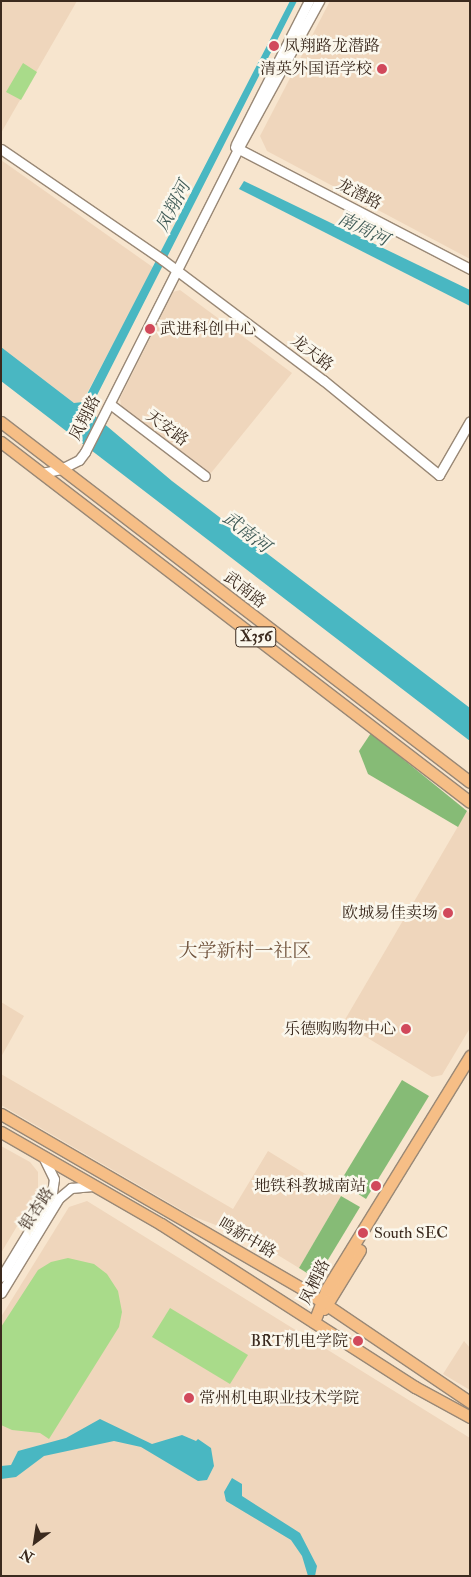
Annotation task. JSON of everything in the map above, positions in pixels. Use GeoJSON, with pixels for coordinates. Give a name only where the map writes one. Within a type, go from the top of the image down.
{"type":"FeatureCollection","features":[{"type":"Feature","properties":{"kind":"main road","name":"武南路"},"geometry":{"type":"LineString","coordinates":[[1,422],[470,782]]}},
{"type":"Feature","properties":{"kind":"main road","name":"武南路"},"geometry":{"type":"LineString","coordinates":[[1,442],[470,802]]}},
{"type":"Feature","properties":{"kind":"main road","name":"凤栖路"},"geometry":{"type":"LineString","coordinates":[[314,1322],[323,1302],[470,1056]]}},
{"type":"Feature","properties":{"kind":"main road","name":"凤栖路"},"geometry":{"type":"LineString","coordinates":[[323,1302],[470,1070]]}},
{"type":"Feature","properties":{"kind":"main road","name":"鸣新中路"},"geometry":{"type":"LineString","coordinates":[[1,1114],[323,1302],[470,1402]]}},
{"type":"Feature","properties":{"kind":"main road","name":"鸣新中路"},"geometry":{"type":"LineString","coordinates":[[1,1132],[161,1224],[415,1387],[470,1417]]}},
{"type":"Feature","properties":{"kind":"street","name":"凤翔路"},"geometry":{"type":"LineString","coordinates":[[42,473],[77,458],[102,413],[309,1]]}},
{"type":"Feature","properties":{"kind":"street","name":"凤翔路"},"geometry":{"type":"LineString","coordinates":[[236,148],[319,1]]}},
{"type":"Feature","properties":{"kind":"street","name":"龙潜路"},"geometry":{"type":"LineString","coordinates":[[236,148],[470,269]]}},
{"type":"Feature","properties":{"kind":"street","name":"龙天路"},"geometry":{"type":"LineString","coordinates":[[1,149],[159,257],[323,380],[439,475],[470,421]]}},
{"type":"Feature","properties":{"kind":"street","name":"凤翔路"},"geometry":{"type":"LineString","coordinates":[[102,413],[110,404],[174,269]]}},
{"type":"Feature","properties":{"kind":"street","name":"天安路"},"geometry":{"type":"LineString","coordinates":[[110,404],[205,476]]}},
{"type":"Feature","properties":{"kind":"street","name":"银杏路"},"geometry":{"type":"LineString","coordinates":[[1,1277],[52,1193],[54,1179],[43,1156]]}},
{"type":"Feature","properties":{"kind":"street","name":"银杏路"},"geometry":{"type":"LineString","coordinates":[[1,1294],[59,1198],[71,1188],[93,1186]]}},
{"type":"Feature","properties":{"kind":"shaded area"},"geometry":{"type":"Polygon","coordinates":[[[1,1],[77,1],[1,133],[1,1]]]}},
{"type":"Feature","properties":{"kind":"shaded area","name":"清英外国语学校"},"geometry":{"type":"Polygon","coordinates":[[[330,1],[470,1],[470,259],[267,151],[260,136],[330,1]]]}},
{"type":"Feature","properties":{"kind":"shaded area"},"geometry":{"type":"Polygon","coordinates":[[[1,160],[154,268],[81,404],[74,403],[1,347],[1,160]]]}},
{"type":"Feature","properties":{"kind":"shaded area"},"geometry":{"type":"Polygon","coordinates":[[[180,290],[292,373],[211,473],[121,407],[120,398],[173,292],[180,290]]]}},
{"type":"Feature","properties":{"kind":"shaded area"},"geometry":{"type":"Polygon","coordinates":[[[467,811],[470,814],[470,1028],[442,1075],[432,1077],[343,1023],[467,811]]]}},
{"type":"Feature","properties":{"kind":"shaded area"},"geometry":{"type":"Polygon","coordinates":[[[1,1002],[24,1016],[1,1057],[1,1002]]]}},
{"type":"Feature","properties":{"kind":"shaded area"},"geometry":{"type":"Polygon","coordinates":[[[1,1074],[233,1209],[268,1151],[341,1196],[299,1268],[250,1238],[192,1216],[1,1105],[1,1074]]]}},
{"type":"Feature","properties":{"kind":"shaded area"},"geometry":{"type":"Polygon","coordinates":[[[1,1146],[30,1162],[38,1172],[38,1191],[1,1253],[1,1146]]]}},
{"type":"Feature","properties":{"kind":"shaded area","name":"常州机电职业技术学院"},"geometry":{"type":"Polygon","coordinates":[[[87,1201],[470,1438],[470,1576],[1,1576],[1,1317],[69,1207],[87,1201]]]}},
{"type":"Feature","properties":{"kind":"shaded area"},"geometry":{"type":"Polygon","coordinates":[[[464,1341],[470,1348],[470,1390],[443,1374],[464,1341]]]}},
{"type":"Feature","properties":{"kind":"green space"},"geometry":{"type":"Polygon","coordinates":[[[23,63],[37,72],[21,100],[6,92],[23,63]]]}},
{"type":"Feature","properties":{"kind":"green space"},"geometry":{"type":"Polygon","coordinates":[[[371,733],[467,811],[458,827],[368,774],[359,751],[371,733]]]}},
{"type":"Feature","properties":{"kind":"green space"},"geometry":{"type":"Polygon","coordinates":[[[402,1080],[429,1096],[366,1199],[340,1182],[402,1080]]]}},
{"type":"Feature","properties":{"kind":"green space"},"geometry":{"type":"Polygon","coordinates":[[[341,1196],[360,1207],[320,1273],[307,1273],[299,1268],[341,1196]]]}},
{"type":"Feature","properties":{"kind":"green space"},"geometry":{"type":"Polygon","coordinates":[[[68,1258],[94,1264],[107,1274],[118,1291],[122,1312],[119,1327],[49,1439],[40,1433],[12,1430],[1,1425],[1,1327],[38,1270],[51,1262],[68,1258]]]}},
{"type":"Feature","properties":{"kind":"green space"},"geometry":{"type":"Polygon","coordinates":[[[170,1308],[248,1355],[230,1384],[152,1337],[170,1308]]]}},
{"type":"Feature","properties":{"kind":"water"},"geometry":{"type":"Polygon","coordinates":[[[290,1],[297,1],[89,411],[172,481],[470,708],[470,741],[1,381],[1,347],[74,403],[83,402],[290,1]]]}},
{"type":"Feature","properties":{"kind":"water"},"geometry":{"type":"Polygon","coordinates":[[[244,181],[470,290],[470,306],[239,189],[244,181]]]}},
{"type":"Feature","properties":{"kind":"water"},"geometry":{"type":"Polygon","coordinates":[[[100,1419],[152,1444],[182,1435],[196,1441],[198,1439],[211,1448],[214,1466],[207,1480],[198,1481],[141,1447],[114,1441],[44,1456],[16,1477],[1,1479],[1,1466],[11,1465],[18,1451],[66,1438],[100,1419]]]}},
{"type":"Feature","properties":{"kind":"water"},"geometry":{"type":"Polygon","coordinates":[[[232,1478],[242,1484],[242,1496],[300,1533],[317,1566],[315,1576],[308,1576],[302,1556],[291,1540],[226,1501],[224,1492],[232,1478]]]}},
{"type":"Feature","properties":{"kind":"place","name":"凤翔路龙潜路"},"geometry":{"type":"Point","coordinates":[274,46]}},
{"type":"Feature","properties":{"kind":"place","name":"清英外国语学校"},"geometry":{"type":"Point","coordinates":[382,69]}},
{"type":"Feature","properties":{"kind":"place","name":"武进科创中心"},"geometry":{"type":"Point","coordinates":[150,329]}},
{"type":"Feature","properties":{"kind":"place","name":"欧城易佳卖场"},"geometry":{"type":"Point","coordinates":[448,913]}},
{"type":"Feature","properties":{"kind":"place","name":"乐德购购物中心"},"geometry":{"type":"Point","coordinates":[406,1029]}},
{"type":"Feature","properties":{"kind":"place","name":"地铁科教城南站"},"geometry":{"type":"Point","coordinates":[376,1186]}},
{"type":"Feature","properties":{"kind":"place","name":"South SEC"},"geometry":{"type":"Point","coordinates":[363,1233]}},
{"type":"Feature","properties":{"kind":"place","name":"BRT机电学院"},"geometry":{"type":"Point","coordinates":[358,1341]}},
{"type":"Feature","properties":{"kind":"place","name":"常州机电职业技术学院"},"geometry":{"type":"Point","coordinates":[189,1398]}},
{"type":"Feature","properties":{"kind":"district","name":"大学新村一社区"},"geometry":{"type":"Point","coordinates":[245,952]}},
{"type":"Feature","properties":{"kind":"water label","name":"凤翔河"},"geometry":{"type":"Point","coordinates":[174,207]}},
{"type":"Feature","properties":{"kind":"water label","name":"南周河"},"geometry":{"type":"Point","coordinates":[363,230]}},
{"type":"Feature","properties":{"kind":"water label","name":"武南河"},"geometry":{"type":"Point","coordinates":[246,533]}}]}
